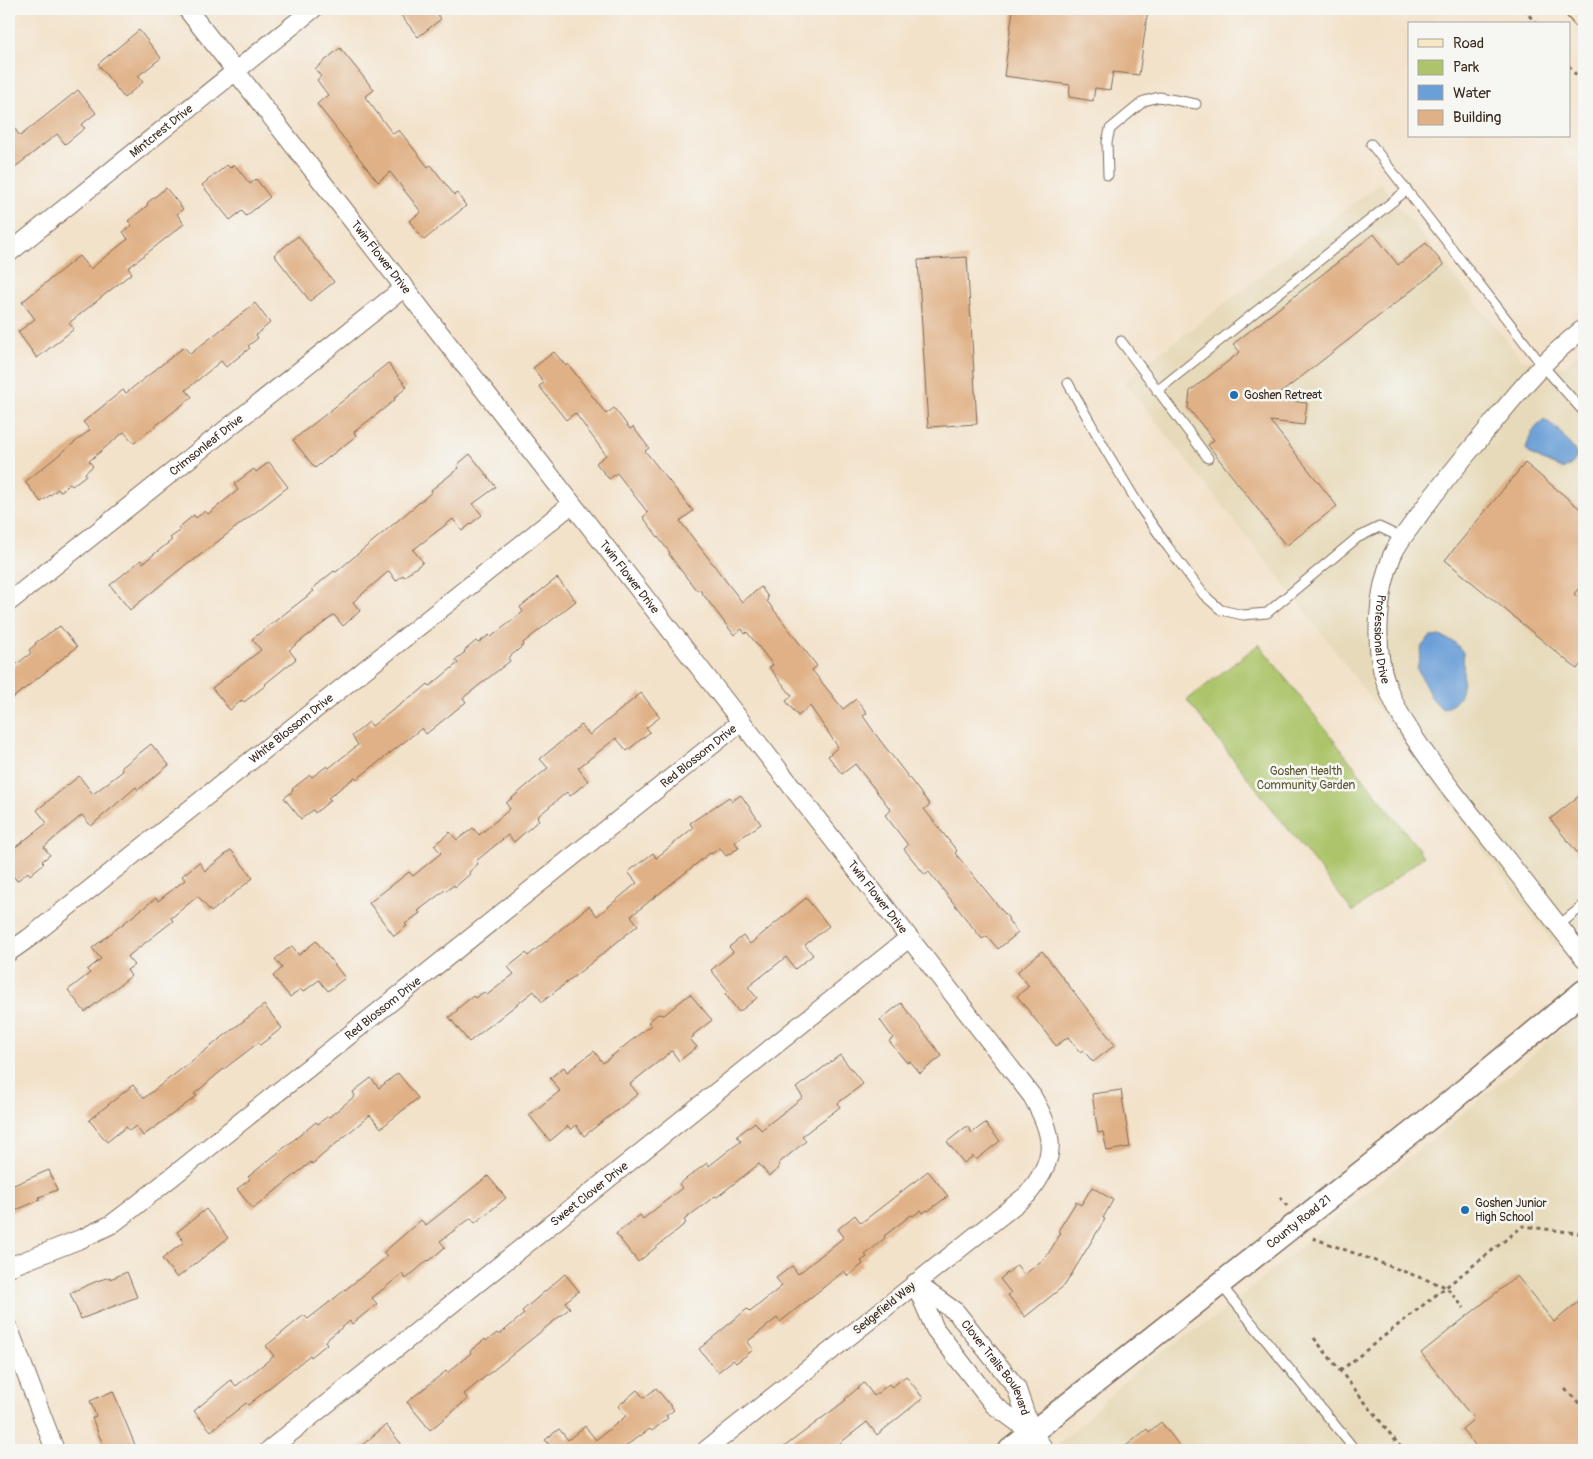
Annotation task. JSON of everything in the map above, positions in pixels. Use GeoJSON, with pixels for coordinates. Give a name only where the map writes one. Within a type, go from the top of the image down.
{"type":"FeatureCollection","features":[{"type":"Feature","properties":{"kind":"main road"},"geometry":{"type":"LineString","coordinates":[[1578,9],[1584,16]]}},
{"type":"Feature","properties":{"kind":"street","name":"Twin Flower Drive"},"geometry":{"type":"LineString","coordinates":[[187,9],[1032,1096],[1049,1131],[1049,1156]]}},
{"type":"Feature","properties":{"kind":"street","name":"Mintcrest Drive"},"geometry":{"type":"LineString","coordinates":[[9,252],[313,9]]}},
{"type":"Feature","properties":{"kind":"street","name":"Crimsonleaf Drive"},"geometry":{"type":"LineString","coordinates":[[9,602],[405,287]]}},
{"type":"Feature","properties":{"kind":"street","name":"Professional Drive"},"geometry":{"type":"LineString","coordinates":[[1584,328],[1542,365],[1437,489],[1402,538],[1392,556],[1383,590],[1380,614],[1380,652],[1385,682],[1398,710],[1431,763],[1584,958]]}},
{"type":"Feature","properties":{"kind":"street","name":"White Blossom Drive"},"geometry":{"type":"LineString","coordinates":[[9,952],[37,932],[572,504]]}},
{"type":"Feature","properties":{"kind":"street","name":"Red Blossom Drive"},"geometry":{"type":"LineString","coordinates":[[9,1267],[112,1224],[741,722]]}},
{"type":"Feature","properties":{"kind":"street","name":"Sweet Clover Drive"},"geometry":{"type":"LineString","coordinates":[[269,1450],[910,938]]}},
{"type":"Feature","properties":{"kind":"street","name":"County Road 21"},"geometry":{"type":"LineString","coordinates":[[1010,1450],[1038,1442],[1220,1285],[1432,1117],[1584,991]]}},
{"type":"Feature","properties":{"kind":"street","name":"Sedgefield Way"},"geometry":{"type":"LineString","coordinates":[[706,1450],[1026,1195],[1039,1181],[1049,1156]]}},
{"type":"Feature","properties":{"kind":"street","name":"Clover Trails Boulevard"},"geometry":{"type":"LineString","coordinates":[[915,1283],[956,1312],[1016,1387],[1038,1442]]}},
{"type":"Feature","properties":{"kind":"street","name":"Clover Trails Boulevard"},"geometry":{"type":"LineString","coordinates":[[915,1283],[935,1329],[994,1405],[1038,1442]]}},
{"type":"Feature","properties":{"kind":"street"},"geometry":{"type":"LineString","coordinates":[[9,1329],[55,1450]]}},
{"type":"Feature","properties":{"kind":"lane"},"geometry":{"type":"LineString","coordinates":[[1108,175],[1107,142],[1110,129],[1144,101],[1159,97],[1196,104]]}},
{"type":"Feature","properties":{"kind":"lane"},"geometry":{"type":"LineString","coordinates":[[1372,144],[1542,365],[1584,412]]}},
{"type":"Feature","properties":{"kind":"lane"},"geometry":{"type":"LineString","coordinates":[[1158,390],[1407,190]]}},
{"type":"Feature","properties":{"kind":"lane"},"geometry":{"type":"LineString","coordinates":[[1121,341],[1208,458]]}},
{"type":"Feature","properties":{"kind":"lane"},"geometry":{"type":"LineString","coordinates":[[1068,383],[1140,507],[1204,595],[1221,610],[1243,615],[1267,613],[1357,538],[1379,527],[1402,538]]}},
{"type":"Feature","properties":{"kind":"lane"},"geometry":{"type":"LineString","coordinates":[[1559,925],[1584,905]]}},
{"type":"Feature","properties":{"kind":"lane"},"geometry":{"type":"LineString","coordinates":[[1220,1285],[1350,1445]]}},
{"type":"Feature","properties":{"kind":"path"},"geometry":{"type":"LineString","coordinates":[[1524,9],[1534,22]]}},
{"type":"Feature","properties":{"kind":"path"},"geometry":{"type":"LineString","coordinates":[[1570,67],[1584,85]]}},
{"type":"Feature","properties":{"kind":"path"},"geometry":{"type":"LineString","coordinates":[[1280,1197],[1313,1238],[1446,1287],[1464,1308]]}},
{"type":"Feature","properties":{"kind":"path"},"geometry":{"type":"LineString","coordinates":[[1340,1371],[1524,1226],[1584,1234]]}},
{"type":"Feature","properties":{"kind":"path"},"geometry":{"type":"LineString","coordinates":[[1314,1338],[1403,1450]]}},
{"type":"Feature","properties":{"kind":"path"},"geometry":{"type":"LineString","coordinates":[[1565,1389],[1584,1408]]}},
{"type":"Feature","properties":{"kind":"shaded area"},"geometry":{"type":"Polygon","coordinates":[[[1380,183],[1521,359],[1564,366],[1584,349],[1584,942],[1555,946],[1300,604],[1124,381],[1380,183]]]}},
{"type":"Feature","properties":{"kind":"shaded area","name":"Goshen Junior High School"},"geometry":{"type":"Polygon","coordinates":[[[1584,1008],[1584,1450],[1060,1450],[1057,1446],[1143,1364],[1217,1316],[1507,1077],[1584,1008]]]}},
{"type":"Feature","properties":{"kind":"green space","name":"Goshen Health Community Garden"},"geometry":{"type":"Polygon","coordinates":[[[1259,644],[1424,856],[1353,912],[1187,700],[1259,644]]]}},
{"type":"Feature","properties":{"kind":"water"},"geometry":{"type":"Polygon","coordinates":[[[1544,419],[1558,429],[1577,454],[1574,462],[1568,467],[1562,469],[1530,454],[1526,449],[1532,432],[1544,419]]]}},
{"type":"Feature","properties":{"kind":"water"},"geometry":{"type":"Polygon","coordinates":[[[1440,636],[1454,642],[1463,652],[1464,662],[1461,693],[1456,702],[1442,709],[1431,697],[1417,669],[1422,646],[1430,637],[1440,636]]]}},
{"type":"Feature","properties":{"kind":"building"},"geometry":{"type":"Polygon","coordinates":[[[396,9],[433,9],[441,19],[418,37],[396,9]]]}},
{"type":"Feature","properties":{"kind":"building"},"geometry":{"type":"Polygon","coordinates":[[[1013,9],[1148,9],[1139,75],[1113,72],[1110,90],[1095,88],[1093,101],[1069,97],[1070,85],[1004,76],[1013,9]]]}},
{"type":"Feature","properties":{"kind":"building"},"geometry":{"type":"Polygon","coordinates":[[[139,30],[161,58],[138,76],[143,82],[124,98],[98,64],[139,30]]]}},
{"type":"Feature","properties":{"kind":"building"},"geometry":{"type":"Polygon","coordinates":[[[340,48],[374,90],[365,97],[393,134],[399,130],[428,167],[431,165],[454,195],[457,193],[466,206],[424,240],[409,221],[421,212],[390,172],[378,182],[317,104],[328,95],[317,80],[321,76],[315,69],[340,48]]]}},
{"type":"Feature","properties":{"kind":"building"},"geometry":{"type":"Polygon","coordinates":[[[78,90],[96,113],[81,125],[85,128],[65,144],[57,134],[9,172],[9,121],[20,136],[78,90]]]}},
{"type":"Feature","properties":{"kind":"building"},"geometry":{"type":"Polygon","coordinates":[[[234,164],[250,184],[256,179],[270,197],[246,216],[242,211],[230,220],[202,185],[227,165],[230,168],[234,164]]]}},
{"type":"Feature","properties":{"kind":"building"},"geometry":{"type":"Polygon","coordinates":[[[166,188],[183,209],[177,214],[184,224],[128,268],[132,273],[69,323],[74,329],[37,358],[18,332],[35,319],[22,302],[79,256],[90,269],[128,239],[123,232],[132,225],[128,221],[166,188]]]}},
{"type":"Feature","properties":{"kind":"building","name":"Goshen Retreat"},"geometry":{"type":"Polygon","coordinates":[[[1374,234],[1398,265],[1426,243],[1444,265],[1273,399],[1307,403],[1304,425],[1270,421],[1337,506],[1286,546],[1208,445],[1214,440],[1188,408],[1190,391],[1240,352],[1233,344],[1374,234]]]}},
{"type":"Feature","properties":{"kind":"building"},"geometry":{"type":"Polygon","coordinates":[[[298,236],[334,282],[310,301],[274,255],[298,236]]]}},
{"type":"Feature","properties":{"kind":"building"},"geometry":{"type":"Polygon","coordinates":[[[967,257],[977,424],[928,427],[918,260],[967,257]]]}},
{"type":"Feature","properties":{"kind":"building"},"geometry":{"type":"Polygon","coordinates":[[[255,303],[270,323],[256,335],[258,338],[248,346],[250,348],[226,367],[221,361],[186,390],[192,397],[134,443],[124,432],[89,461],[93,466],[85,473],[86,475],[72,486],[70,484],[60,492],[58,489],[41,502],[25,482],[90,430],[83,422],[123,390],[126,393],[184,347],[190,354],[255,303]]]}},
{"type":"Feature","properties":{"kind":"building"},"geometry":{"type":"Polygon","coordinates":[[[554,352],[566,366],[568,364],[606,414],[614,408],[630,429],[633,427],[649,448],[645,451],[693,511],[680,521],[742,602],[761,587],[768,597],[767,601],[817,666],[812,670],[843,709],[856,699],[867,713],[863,716],[930,805],[924,809],[957,851],[955,853],[1009,919],[1018,933],[998,949],[987,936],[982,939],[929,872],[925,875],[904,849],[908,845],[885,815],[891,810],[855,764],[842,774],[828,756],[838,747],[810,706],[798,716],[786,701],[792,696],[769,667],[773,665],[747,632],[745,634],[742,629],[734,635],[699,589],[697,591],[676,564],[643,517],[648,513],[617,473],[609,479],[596,463],[606,455],[575,413],[566,420],[539,386],[544,383],[533,368],[554,352]]]}},
{"type":"Feature","properties":{"kind":"building"},"geometry":{"type":"Polygon","coordinates":[[[388,363],[407,387],[394,398],[395,400],[354,432],[356,436],[315,468],[293,440],[388,363]]]}},
{"type":"Feature","properties":{"kind":"building"},"geometry":{"type":"Polygon","coordinates":[[[470,454],[496,487],[473,504],[482,515],[462,531],[453,519],[413,550],[423,562],[396,581],[389,571],[353,602],[360,611],[343,626],[334,615],[289,650],[296,659],[244,702],[242,700],[230,710],[212,688],[261,650],[252,639],[314,591],[312,589],[334,571],[336,572],[432,492],[431,490],[459,468],[457,465],[470,454]]]}},
{"type":"Feature","properties":{"kind":"building"},"geometry":{"type":"Polygon","coordinates":[[[269,462],[288,487],[189,562],[130,610],[110,585],[141,560],[143,563],[172,540],[170,538],[180,531],[178,528],[194,515],[196,518],[205,511],[208,514],[238,490],[234,484],[254,469],[256,472],[269,462]]]}},
{"type":"Feature","properties":{"kind":"building"},"geometry":{"type":"Polygon","coordinates":[[[1525,463],[1584,512],[1584,582],[1574,594],[1584,603],[1584,660],[1577,669],[1445,560],[1525,463]]]}},
{"type":"Feature","properties":{"kind":"building"},"geometry":{"type":"Polygon","coordinates":[[[557,578],[576,601],[523,643],[524,645],[508,658],[510,661],[463,698],[466,702],[426,734],[422,728],[357,779],[355,777],[328,798],[331,800],[315,813],[313,810],[301,819],[284,798],[293,791],[292,789],[310,775],[312,777],[327,766],[329,768],[358,745],[352,736],[369,722],[372,726],[428,684],[430,686],[458,663],[455,660],[464,651],[476,641],[478,643],[489,635],[491,637],[523,612],[520,607],[557,578]]]}},
{"type":"Feature","properties":{"kind":"building"},"geometry":{"type":"Polygon","coordinates":[[[60,626],[77,647],[9,701],[9,670],[31,653],[29,650],[35,643],[60,626]]]}},
{"type":"Feature","properties":{"kind":"building"},"geometry":{"type":"Polygon","coordinates":[[[641,693],[660,717],[646,728],[650,732],[627,751],[616,738],[578,768],[588,781],[570,796],[567,792],[537,817],[539,820],[514,842],[508,835],[476,861],[478,864],[469,872],[470,874],[455,887],[454,885],[445,890],[418,911],[420,913],[405,924],[407,926],[394,936],[369,903],[409,872],[413,876],[441,853],[434,845],[450,832],[457,840],[473,828],[479,835],[510,809],[506,803],[548,768],[540,759],[581,725],[590,735],[641,693]]]}},
{"type":"Feature","properties":{"kind":"building"},"geometry":{"type":"Polygon","coordinates":[[[151,744],[169,765],[138,790],[136,787],[91,826],[82,815],[44,847],[50,855],[42,861],[44,863],[30,875],[28,872],[17,881],[9,870],[9,852],[47,823],[37,810],[79,776],[93,794],[123,771],[121,768],[151,744]]]}},
{"type":"Feature","properties":{"kind":"building"},"geometry":{"type":"Polygon","coordinates":[[[1584,792],[1584,861],[1550,819],[1584,792]]]}},
{"type":"Feature","properties":{"kind":"building"},"geometry":{"type":"Polygon","coordinates":[[[741,795],[761,824],[735,842],[739,848],[726,856],[720,848],[710,853],[631,916],[638,925],[542,1002],[534,991],[469,1042],[449,1017],[457,1009],[473,996],[475,998],[484,992],[487,995],[514,974],[508,967],[526,953],[528,956],[589,906],[597,916],[637,883],[628,872],[653,853],[656,858],[693,828],[690,823],[729,797],[732,801],[741,795]]]}},
{"type":"Feature","properties":{"kind":"building"},"geometry":{"type":"Polygon","coordinates":[[[231,850],[253,878],[211,912],[198,896],[171,918],[173,921],[127,957],[134,965],[127,970],[131,976],[85,1012],[68,990],[90,973],[87,970],[101,959],[92,948],[156,898],[158,901],[185,880],[182,876],[199,862],[205,871],[231,850]]]}},
{"type":"Feature","properties":{"kind":"building"},"geometry":{"type":"Polygon","coordinates":[[[806,898],[829,926],[805,945],[813,955],[795,969],[786,957],[748,987],[757,998],[739,1012],[725,994],[728,991],[711,970],[733,952],[729,947],[743,936],[750,944],[806,898]]]}},
{"type":"Feature","properties":{"kind":"building"},"geometry":{"type":"Polygon","coordinates":[[[316,941],[345,978],[328,991],[319,980],[303,992],[300,989],[290,997],[273,976],[282,968],[275,959],[292,946],[299,955],[316,941]]]}},
{"type":"Feature","properties":{"kind":"building"},"geometry":{"type":"Polygon","coordinates":[[[1042,951],[1115,1045],[1093,1062],[1083,1050],[1080,1052],[1068,1037],[1056,1046],[1017,996],[1029,986],[1017,972],[1042,951]]]}},
{"type":"Feature","properties":{"kind":"building"},"geometry":{"type":"Polygon","coordinates":[[[690,994],[712,1020],[690,1039],[697,1047],[679,1061],[672,1051],[630,1084],[638,1094],[584,1136],[576,1125],[571,1130],[568,1126],[550,1141],[529,1115],[560,1091],[550,1078],[564,1067],[567,1072],[594,1051],[603,1063],[651,1025],[648,1022],[658,1014],[664,1015],[690,994]]]}},
{"type":"Feature","properties":{"kind":"building"},"geometry":{"type":"Polygon","coordinates":[[[901,1003],[942,1056],[920,1073],[910,1061],[907,1063],[889,1041],[893,1038],[880,1020],[901,1003]]]}},
{"type":"Feature","properties":{"kind":"building"},"geometry":{"type":"Polygon","coordinates":[[[264,1005],[282,1028],[260,1045],[258,1043],[220,1072],[194,1094],[197,1096],[143,1136],[136,1126],[129,1131],[126,1127],[107,1142],[89,1120],[133,1085],[144,1098],[264,1005]]]}},
{"type":"Feature","properties":{"kind":"building"},"geometry":{"type":"Polygon","coordinates":[[[840,1055],[863,1084],[838,1103],[840,1107],[802,1136],[806,1141],[779,1163],[778,1169],[769,1176],[759,1164],[684,1220],[686,1223],[638,1262],[616,1234],[640,1215],[643,1219],[682,1188],[679,1184],[707,1163],[709,1166],[741,1141],[737,1136],[755,1122],[761,1130],[803,1097],[796,1088],[840,1055]]]}},
{"type":"Feature","properties":{"kind":"building"},"geometry":{"type":"Polygon","coordinates":[[[398,1073],[418,1098],[381,1128],[370,1115],[312,1164],[311,1162],[253,1209],[237,1189],[250,1179],[248,1177],[316,1122],[318,1124],[329,1117],[355,1096],[353,1092],[371,1078],[379,1088],[398,1073]]]}},
{"type":"Feature","properties":{"kind":"building"},"geometry":{"type":"Polygon","coordinates":[[[1121,1090],[1130,1147],[1107,1151],[1103,1132],[1098,1133],[1092,1094],[1121,1090]]]}},
{"type":"Feature","properties":{"kind":"building"},"geometry":{"type":"Polygon","coordinates":[[[985,1123],[1000,1141],[976,1160],[973,1156],[964,1163],[947,1142],[967,1126],[972,1133],[985,1123]]]}},
{"type":"Feature","properties":{"kind":"building"},"geometry":{"type":"Polygon","coordinates":[[[49,1170],[57,1190],[39,1197],[40,1200],[9,1213],[9,1187],[49,1170]]]}},
{"type":"Feature","properties":{"kind":"building"},"geometry":{"type":"Polygon","coordinates":[[[928,1171],[948,1196],[928,1211],[923,1213],[921,1210],[913,1216],[911,1215],[884,1236],[885,1238],[865,1255],[867,1257],[861,1261],[863,1264],[848,1276],[844,1271],[780,1322],[777,1318],[747,1342],[753,1350],[736,1363],[733,1360],[718,1372],[699,1349],[747,1309],[750,1312],[782,1286],[776,1278],[792,1266],[798,1274],[844,1237],[838,1229],[855,1215],[861,1223],[928,1171]]]}},
{"type":"Feature","properties":{"kind":"building"},"geometry":{"type":"Polygon","coordinates":[[[488,1176],[506,1198],[475,1223],[471,1218],[440,1241],[445,1247],[429,1261],[406,1279],[402,1274],[372,1298],[377,1304],[352,1324],[350,1321],[325,1341],[327,1344],[311,1357],[310,1355],[248,1405],[246,1403],[211,1431],[194,1411],[231,1380],[236,1386],[274,1356],[266,1346],[304,1315],[308,1319],[387,1257],[383,1253],[421,1220],[426,1225],[488,1176]]]}},
{"type":"Feature","properties":{"kind":"building"},"geometry":{"type":"Polygon","coordinates":[[[1092,1187],[1113,1200],[1103,1218],[1105,1219],[1065,1285],[1025,1317],[1008,1295],[1011,1293],[1000,1279],[1017,1265],[1024,1275],[1046,1257],[1061,1233],[1058,1231],[1076,1202],[1081,1205],[1092,1187]]]}},
{"type":"Feature","properties":{"kind":"building"},"geometry":{"type":"Polygon","coordinates":[[[206,1209],[228,1238],[177,1278],[162,1259],[184,1242],[177,1232],[206,1209]]]}},
{"type":"Feature","properties":{"kind":"building"},"geometry":{"type":"Polygon","coordinates":[[[127,1272],[137,1297],[81,1319],[70,1293],[97,1281],[110,1277],[110,1279],[127,1272]]]}},
{"type":"Feature","properties":{"kind":"building"},"geometry":{"type":"Polygon","coordinates":[[[565,1274],[579,1291],[565,1302],[570,1308],[464,1394],[468,1399],[430,1430],[407,1402],[446,1371],[447,1373],[485,1339],[486,1341],[497,1333],[499,1335],[524,1314],[522,1311],[565,1274]]]}},
{"type":"Feature","properties":{"kind":"building"},"geometry":{"type":"Polygon","coordinates":[[[1517,1276],[1554,1322],[1584,1297],[1584,1450],[1479,1450],[1462,1429],[1474,1419],[1421,1353],[1517,1276]]]}},
{"type":"Feature","properties":{"kind":"building"},"geometry":{"type":"Polygon","coordinates":[[[906,1376],[923,1398],[877,1435],[867,1422],[831,1450],[780,1450],[846,1400],[864,1383],[874,1396],[889,1384],[892,1387],[906,1376]]]}},
{"type":"Feature","properties":{"kind":"building"},"geometry":{"type":"Polygon","coordinates":[[[656,1388],[674,1410],[666,1416],[668,1418],[652,1431],[650,1429],[640,1435],[621,1450],[553,1450],[545,1440],[559,1429],[568,1440],[585,1426],[596,1440],[626,1416],[618,1406],[637,1390],[644,1398],[656,1388]]]}},
{"type":"Feature","properties":{"kind":"building"},"geometry":{"type":"Polygon","coordinates":[[[113,1391],[137,1450],[105,1450],[92,1418],[96,1416],[90,1401],[113,1391]]]}},
{"type":"Feature","properties":{"kind":"building"},"geometry":{"type":"Polygon","coordinates":[[[1161,1422],[1183,1450],[1121,1450],[1147,1429],[1149,1432],[1161,1422]]]}},
{"type":"Feature","properties":{"kind":"building"},"geometry":{"type":"Polygon","coordinates":[[[386,1425],[406,1450],[356,1450],[386,1425]]]}},
{"type":"Feature","properties":{"kind":"place","name":"Goshen Retreat"},"geometry":{"type":"Point","coordinates":[1234,395]}},
{"type":"Feature","properties":{"kind":"place","name":"Goshen Junior High School"},"geometry":{"type":"Point","coordinates":[1465,1210]}}]}
